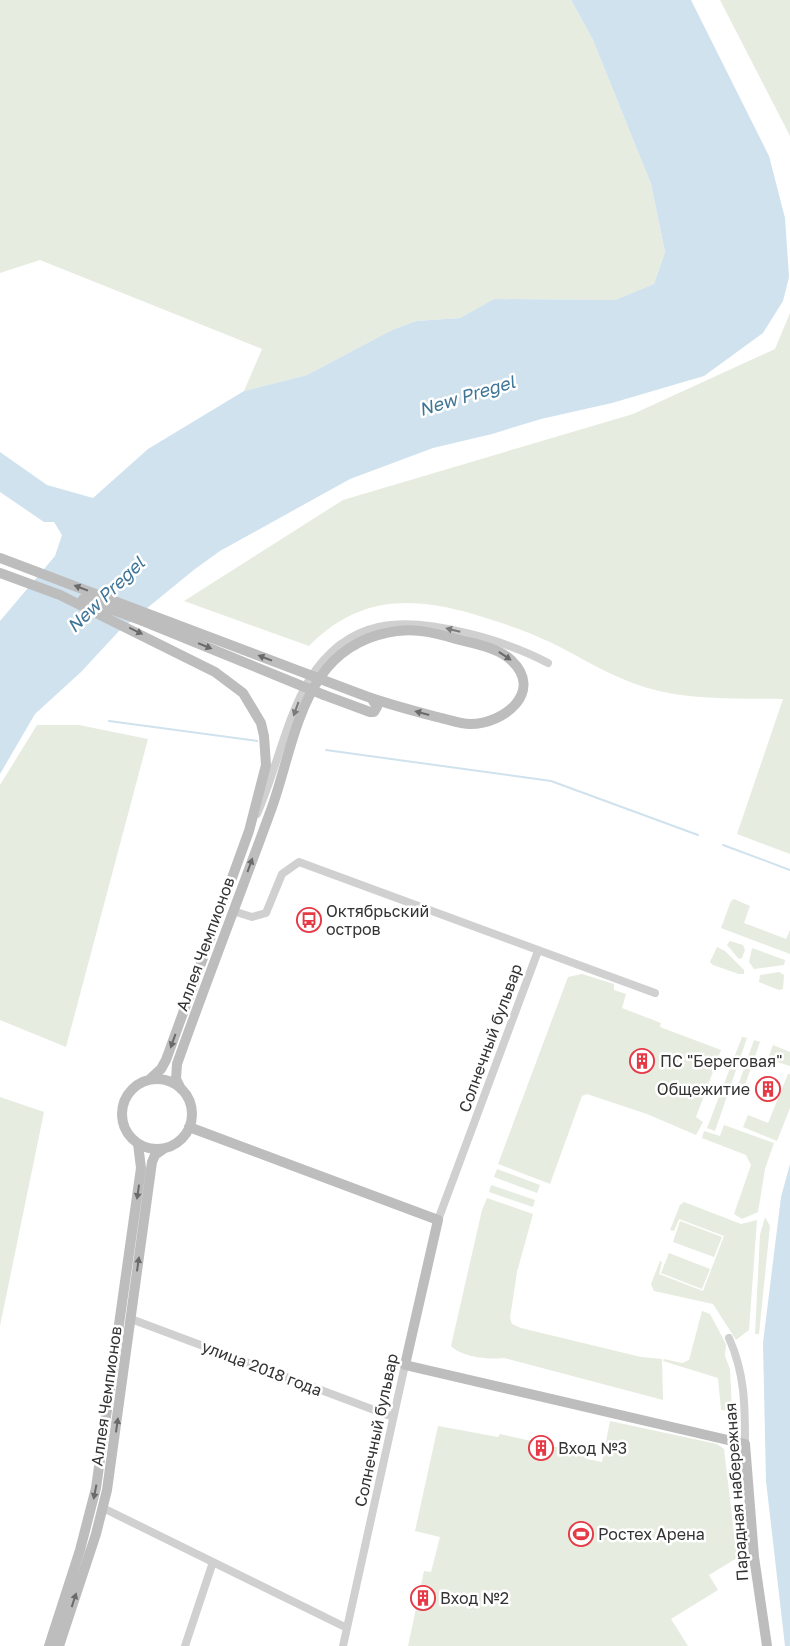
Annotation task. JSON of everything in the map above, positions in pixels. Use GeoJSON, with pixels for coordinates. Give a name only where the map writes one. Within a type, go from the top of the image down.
{"type":"FeatureCollection","features":[{"type":"Feature","properties":{"kind":"main road","name":"Аллея Чемпионов"},"geometry":{"type":"LineString","coordinates":[[0,558],[360,694],[372,699],[469,724],[497,719],[509,712],[519,700],[522,682],[516,665],[505,655],[491,648],[423,631],[400,630],[377,635],[359,642],[344,652],[329,665],[311,693],[294,736],[271,810],[177,1064],[176,1079],[191,1107],[189,1127],[182,1138],[155,1155],[152,1162],[112,1464],[103,1508],[59,1646]]}},
{"type":"Feature","properties":{"kind":"main road"},"geometry":{"type":"LineString","coordinates":[[0,573],[60,595],[83,599],[143,621],[356,707],[374,712],[377,707],[372,699]]}},
{"type":"Feature","properties":{"kind":"main road","name":"Аллея Чемпионов"},"geometry":{"type":"LineString","coordinates":[[49,1646],[80,1550],[99,1472],[141,1168],[138,1144],[125,1129],[122,1108],[131,1090],[149,1080],[161,1069],[166,1060],[250,831],[266,765],[266,745],[261,723],[243,694],[223,676],[60,595]]}},
{"type":"Feature","properties":{"kind":"main road"},"geometry":{"type":"LineString","coordinates":[[149,1080],[169,1082],[181,1089]]}},
{"type":"Feature","properties":{"kind":"main road"},"geometry":{"type":"LineString","coordinates":[[189,1127],[438,1220]]}},
{"type":"Feature","properties":{"kind":"main road"},"geometry":{"type":"LineString","coordinates":[[138,1144],[151,1149],[165,1148]]}},
{"type":"Feature","properties":{"kind":"main road","name":"Солнечный бульвар"},"geometry":{"type":"LineString","coordinates":[[405,1365],[438,1220]]}},
{"type":"Feature","properties":{"kind":"main road"},"geometry":{"type":"LineString","coordinates":[[405,1365],[745,1444]]}},
{"type":"Feature","properties":{"kind":"main road","name":"Парадная набережная"},"geometry":{"type":"LineString","coordinates":[[745,1444],[754,1557],[767,1646]]}},
{"type":"Feature","properties":{"kind":"street"},"geometry":{"type":"LineString","coordinates":[[250,831],[304,690],[324,660],[348,640],[380,626],[419,623],[500,642],[548,663]]}},
{"type":"Feature","properties":{"kind":"street"},"geometry":{"type":"LineString","coordinates":[[233,911],[252,918],[266,913],[282,874],[300,862],[654,993]]}},
{"type":"Feature","properties":{"kind":"street","name":"Солнечный бульвар"},"geometry":{"type":"LineString","coordinates":[[438,1220],[538,951]]}},
{"type":"Feature","properties":{"kind":"street","name":"улица 2018 года"},"geometry":{"type":"LineString","coordinates":[[131,1319],[393,1417]]}},
{"type":"Feature","properties":{"kind":"street","name":"Парадная набережная"},"geometry":{"type":"LineString","coordinates":[[729,1338],[739,1361],[743,1380],[745,1444]]}},
{"type":"Feature","properties":{"kind":"street","name":"Солнечный бульвар"},"geometry":{"type":"LineString","coordinates":[[343,1646],[405,1365]]}},
{"type":"Feature","properties":{"kind":"street"},"geometry":{"type":"LineString","coordinates":[[103,1508],[347,1628]]}},
{"type":"Feature","properties":{"kind":"street"},"geometry":{"type":"LineString","coordinates":[[185,1646],[213,1562]]}},
{"type":"Feature","properties":{"kind":"shaded area"},"geometry":{"type":"Polygon","coordinates":[[[0,0],[571,0],[593,40],[651,184],[665,252],[654,284],[615,300],[494,299],[460,318],[416,321],[392,330],[307,375],[244,391],[262,349],[40,260],[0,273],[0,0]]]}},
{"type":"Feature","properties":{"kind":"shaded area"},"geometry":{"type":"Polygon","coordinates":[[[720,0],[790,0],[790,136],[720,0]]]}},
{"type":"Feature","properties":{"kind":"shaded area"},"geometry":{"type":"Polygon","coordinates":[[[790,313],[790,854],[737,834],[783,699],[696,697],[644,687],[609,673],[552,643],[523,631],[473,614],[428,604],[386,604],[366,609],[347,617],[309,646],[184,601],[343,500],[633,414],[775,349],[790,313]]]}},
{"type":"Feature","properties":{"kind":"shaded area"},"geometry":{"type":"Polygon","coordinates":[[[37,725],[79,725],[148,739],[66,1047],[0,1020],[0,785],[37,725]]]}},
{"type":"Feature","properties":{"kind":"shaded area"},"geometry":{"type":"Polygon","coordinates":[[[734,899],[750,906],[744,923],[786,939],[790,930],[790,954],[721,928],[731,901],[734,899]]]}},
{"type":"Feature","properties":{"kind":"shaded area"},"geometry":{"type":"Polygon","coordinates":[[[730,941],[743,945],[745,950],[742,958],[739,959],[727,945],[730,941]]]}},
{"type":"Feature","properties":{"kind":"shaded area"},"geometry":{"type":"Polygon","coordinates":[[[717,947],[725,951],[744,970],[744,974],[713,965],[710,962],[717,947]]]}},
{"type":"Feature","properties":{"kind":"shaded area"},"geometry":{"type":"Polygon","coordinates":[[[752,948],[785,960],[784,965],[754,969],[749,962],[752,948]]]}},
{"type":"Feature","properties":{"kind":"shaded area"},"geometry":{"type":"Polygon","coordinates":[[[779,972],[784,975],[783,989],[779,990],[759,982],[760,975],[779,972]]]}},
{"type":"Feature","properties":{"kind":"shaded area"},"geometry":{"type":"Polygon","coordinates":[[[582,974],[614,984],[614,990],[626,994],[622,1008],[661,1023],[660,1027],[721,1050],[696,1117],[703,1122],[696,1135],[647,1114],[587,1094],[582,1096],[550,1184],[498,1164],[568,977],[582,974]]]}},
{"type":"Feature","properties":{"kind":"shaded area"},"geometry":{"type":"Polygon","coordinates":[[[742,1037],[747,1038],[715,1131],[707,1128],[742,1037]]]}},
{"type":"Feature","properties":{"kind":"shaded area"},"geometry":{"type":"Polygon","coordinates":[[[754,1040],[760,1042],[745,1085],[739,1083],[754,1040]]]}},
{"type":"Feature","properties":{"kind":"shaded area"},"geometry":{"type":"Polygon","coordinates":[[[773,1045],[790,1052],[790,1066],[768,1059],[773,1045]]]}},
{"type":"Feature","properties":{"kind":"shaded area"},"geometry":{"type":"Polygon","coordinates":[[[788,1074],[790,1074],[790,1108],[777,1141],[743,1127],[748,1115],[768,1123],[788,1074]]]}},
{"type":"Feature","properties":{"kind":"shaded area"},"geometry":{"type":"Polygon","coordinates":[[[0,1097],[44,1112],[0,1326],[0,1097]]]}},
{"type":"Feature","properties":{"kind":"shaded area"},"geometry":{"type":"Polygon","coordinates":[[[724,1125],[774,1143],[765,1169],[758,1212],[742,1219],[734,1214],[751,1165],[746,1155],[702,1138],[704,1131],[720,1136],[724,1125]]]}},
{"type":"Feature","properties":{"kind":"shaded area"},"geometry":{"type":"Polygon","coordinates":[[[497,1169],[540,1185],[537,1193],[494,1177],[497,1169]]]}},
{"type":"Feature","properties":{"kind":"shaded area"},"geometry":{"type":"Polygon","coordinates":[[[491,1185],[535,1200],[533,1207],[489,1192],[491,1185]]]}},
{"type":"Feature","properties":{"kind":"shaded area"},"geometry":{"type":"Polygon","coordinates":[[[487,1198],[533,1214],[517,1272],[510,1318],[512,1324],[521,1328],[641,1357],[662,1359],[663,1400],[504,1358],[491,1359],[468,1355],[451,1346],[482,1210],[487,1198]]]}},
{"type":"Feature","properties":{"kind":"shaded area"},"geometry":{"type":"Polygon","coordinates":[[[684,1202],[741,1224],[757,1220],[749,1330],[736,1340],[713,1304],[654,1291],[651,1284],[660,1261],[662,1262],[659,1274],[703,1291],[724,1236],[679,1219],[674,1231],[670,1230],[680,1205],[684,1202]]]}},
{"type":"Feature","properties":{"kind":"shaded area"},"geometry":{"type":"Polygon","coordinates":[[[765,1217],[770,1226],[759,1334],[755,1334],[760,1235],[765,1217]]]}},
{"type":"Feature","properties":{"kind":"shaded area"},"geometry":{"type":"Polygon","coordinates":[[[680,1221],[722,1237],[714,1257],[673,1242],[680,1221]]]}},
{"type":"Feature","properties":{"kind":"shaded area"},"geometry":{"type":"Polygon","coordinates":[[[669,1253],[710,1269],[702,1289],[661,1273],[669,1253]]]}},
{"type":"Feature","properties":{"kind":"shaded area"},"geometry":{"type":"Polygon","coordinates":[[[702,1311],[710,1314],[726,1344],[725,1356],[730,1369],[732,1411],[721,1410],[718,1378],[663,1361],[664,1359],[682,1363],[689,1360],[702,1311]]]}},
{"type":"Feature","properties":{"kind":"shaded area","name":"Ростех Арена"},"geometry":{"type":"Polygon","coordinates":[[[610,1421],[717,1444],[724,1449],[737,1558],[709,1575],[718,1590],[671,1619],[688,1646],[408,1646],[424,1571],[431,1572],[440,1537],[415,1531],[438,1426],[498,1437],[500,1434],[587,1454],[587,1459],[602,1462],[610,1421]]]}},
{"type":"Feature","properties":{"kind":"water","name":"New Pregel"},"geometry":{"type":"Polygon","coordinates":[[[571,0],[691,0],[769,156],[785,218],[789,277],[783,301],[763,333],[704,376],[612,403],[541,419],[492,434],[433,448],[350,479],[220,551],[119,631],[81,672],[35,714],[0,774],[0,621],[55,556],[62,535],[54,522],[44,522],[0,492],[0,452],[47,485],[93,498],[148,449],[244,391],[307,375],[392,330],[416,321],[460,318],[494,299],[615,300],[654,284],[665,252],[651,184],[593,40],[571,0]]]}},
{"type":"Feature","properties":{"kind":"water"},"geometry":{"type":"Polygon","coordinates":[[[790,1164],[790,1646],[785,1646],[766,1481],[763,1343],[781,1197],[790,1164]]]}},
{"type":"Feature","properties":{"kind":"waterway"},"geometry":{"type":"LineString","coordinates":[[109,721],[257,741]]}},
{"type":"Feature","properties":{"kind":"waterway"},"geometry":{"type":"LineString","coordinates":[[326,750],[551,781],[698,835]]}},
{"type":"Feature","properties":{"kind":"waterway"},"geometry":{"type":"LineString","coordinates":[[723,845],[790,870]]}},
{"type":"Feature","properties":{"kind":"place","name":"Октябрьский остров"},"geometry":{"type":"Point","coordinates":[309,920]}},
{"type":"Feature","properties":{"kind":"place","name":"ПС \"Береговая\""},"geometry":{"type":"Point","coordinates":[642,1061]}},
{"type":"Feature","properties":{"kind":"place","name":"Общежитие"},"geometry":{"type":"Point","coordinates":[768,1089]}},
{"type":"Feature","properties":{"kind":"place","name":"Вход №3"},"geometry":{"type":"Point","coordinates":[541,1448]}},
{"type":"Feature","properties":{"kind":"place","name":"Ростех Арена"},"geometry":{"type":"Point","coordinates":[581,1534]}},
{"type":"Feature","properties":{"kind":"place","name":"Вход №2"},"geometry":{"type":"Point","coordinates":[423,1598]}}]}
